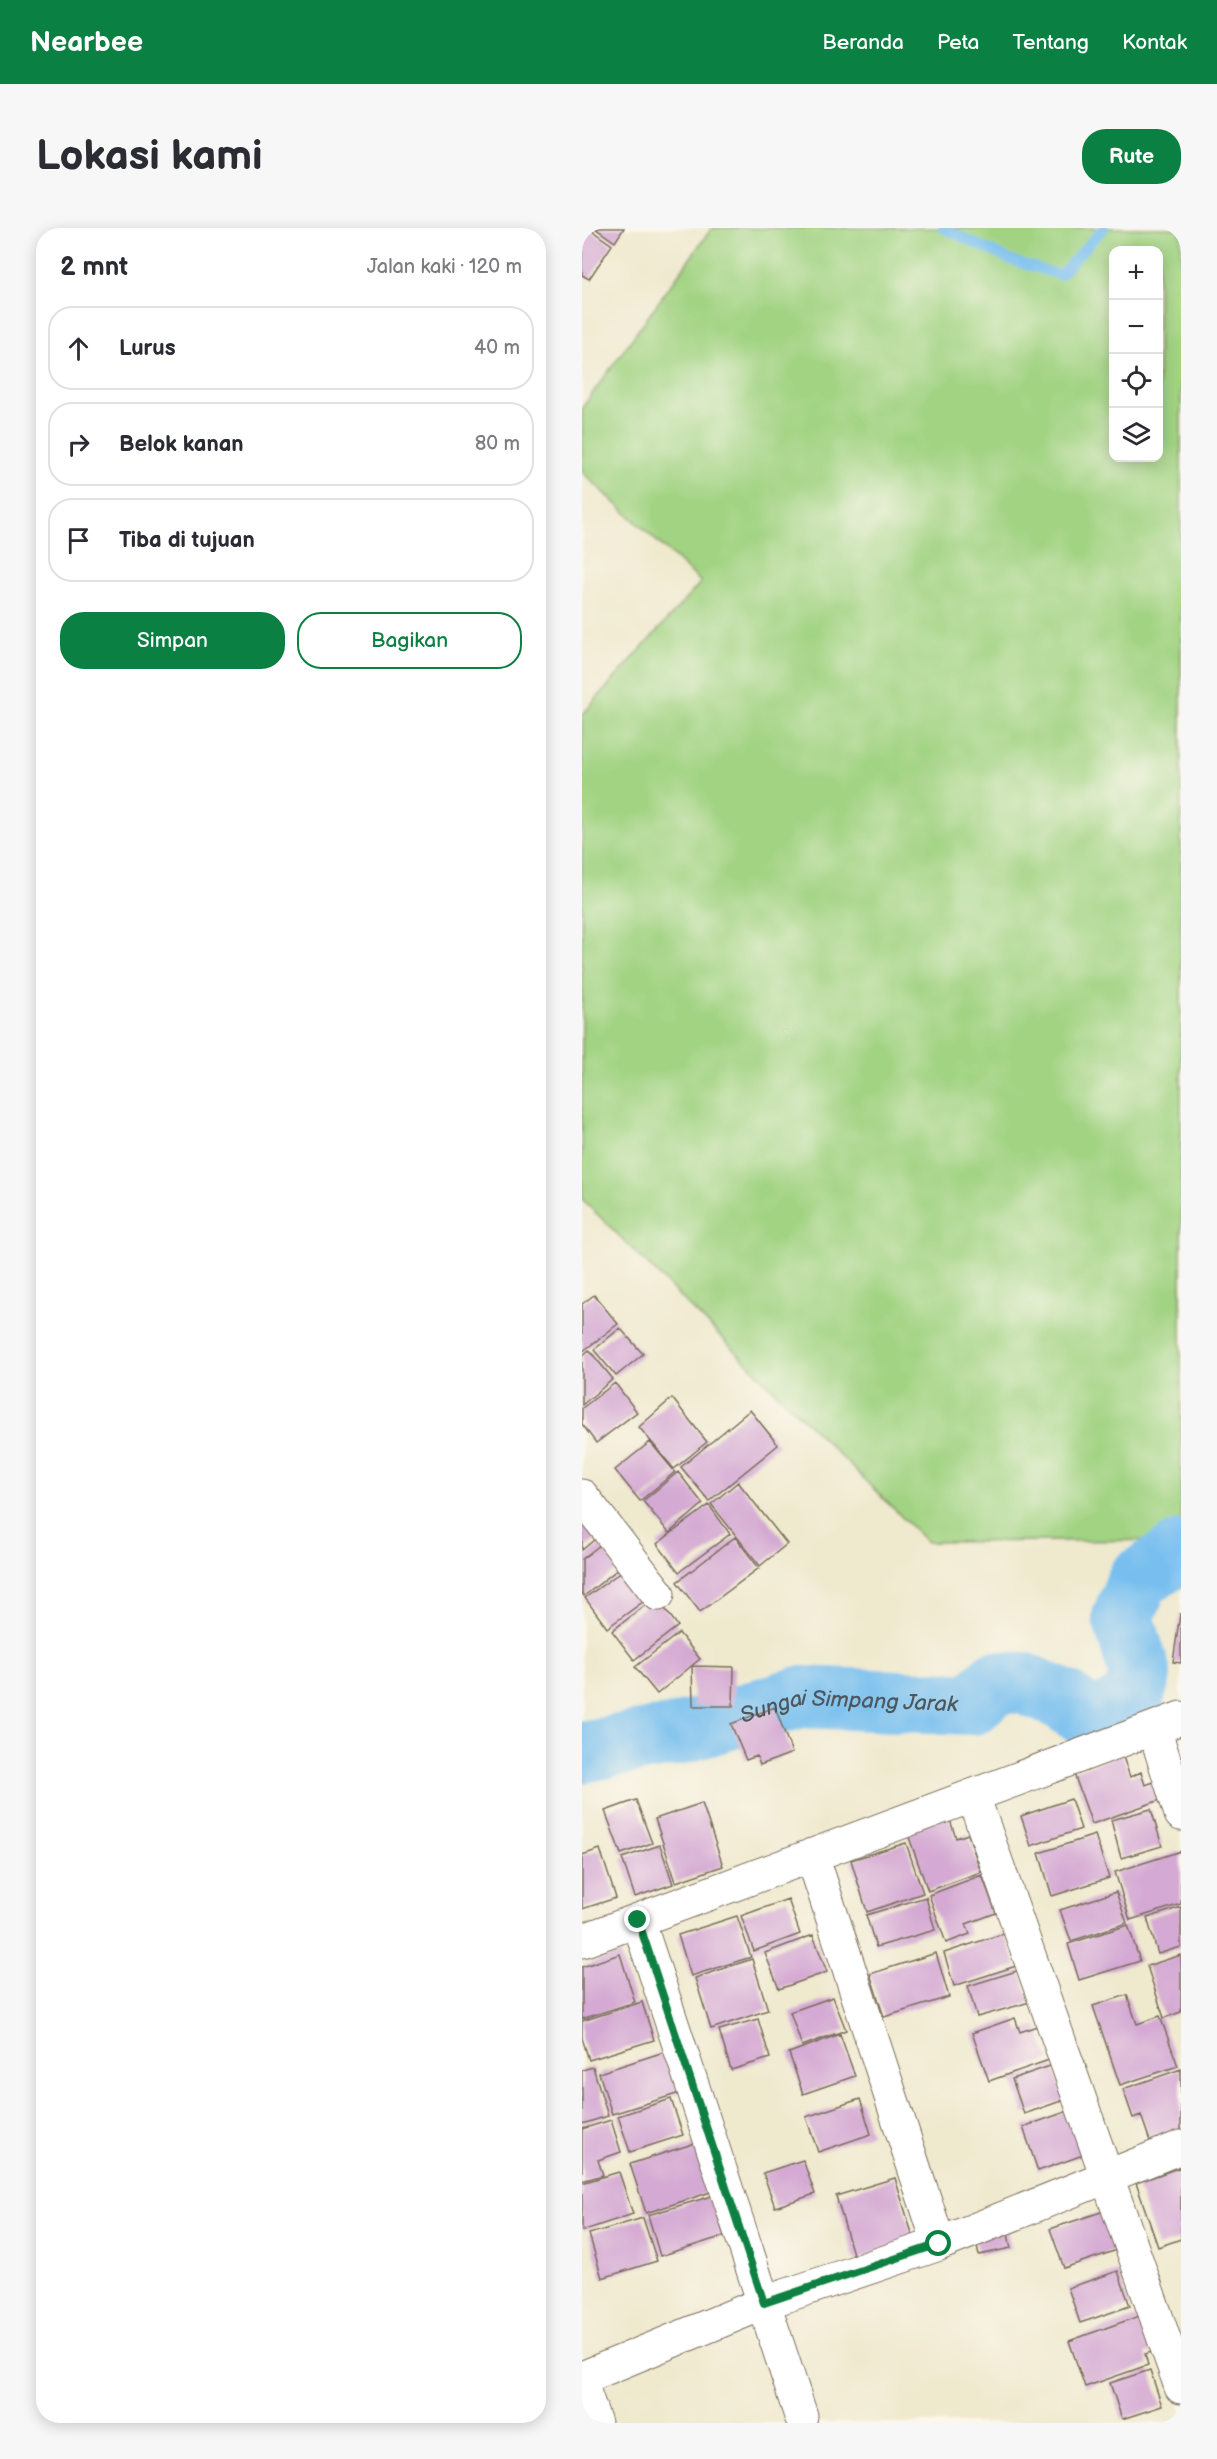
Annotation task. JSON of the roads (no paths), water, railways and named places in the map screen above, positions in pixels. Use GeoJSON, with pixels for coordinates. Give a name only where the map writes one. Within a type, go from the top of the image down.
{"type":"FeatureCollection","features":[{"type":"Feature","properties":{"kind":"street"},"geometry":{"type":"LineString","coordinates":[[582,1496],[658,1594]]}},
{"type":"Feature","properties":{"kind":"street"},"geometry":{"type":"LineString","coordinates":[[582,1941],[1168,1723],[1181,1814]]}},
{"type":"Feature","properties":{"kind":"street"},"geometry":{"type":"LineString","coordinates":[[973,1796],[1181,2387]]}},
{"type":"Feature","properties":{"kind":"street"},"geometry":{"type":"LineString","coordinates":[[812,1856],[939,2244]]}},
{"type":"Feature","properties":{"kind":"street"},"geometry":{"type":"LineString","coordinates":[[638,1920],[801,2416]]}},
{"type":"Feature","properties":{"kind":"street"},"geometry":{"type":"LineString","coordinates":[[582,2378],[764,2303],[939,2244],[1181,2147]]}},
{"type":"Feature","properties":{"kind":"street"},"geometry":{"type":"LineString","coordinates":[[582,2386],[594,2423]]}},
{"type":"Feature","properties":{"kind":"waterway"},"geometry":{"type":"LineString","coordinates":[[943,228],[1010,260],[1060,275],[1104,228]]}},
{"type":"Feature","properties":{"kind":"waterway","name":"Sungai Simpang Jarak"},"geometry":{"type":"LineString","coordinates":[[582,1752],[680,1734],[800,1697],[973,1704],[995,1682],[1023,1683],[1063,1700],[1093,1721],[1132,1702],[1140,1674],[1123,1617],[1138,1580],[1181,1551]]}}]}
